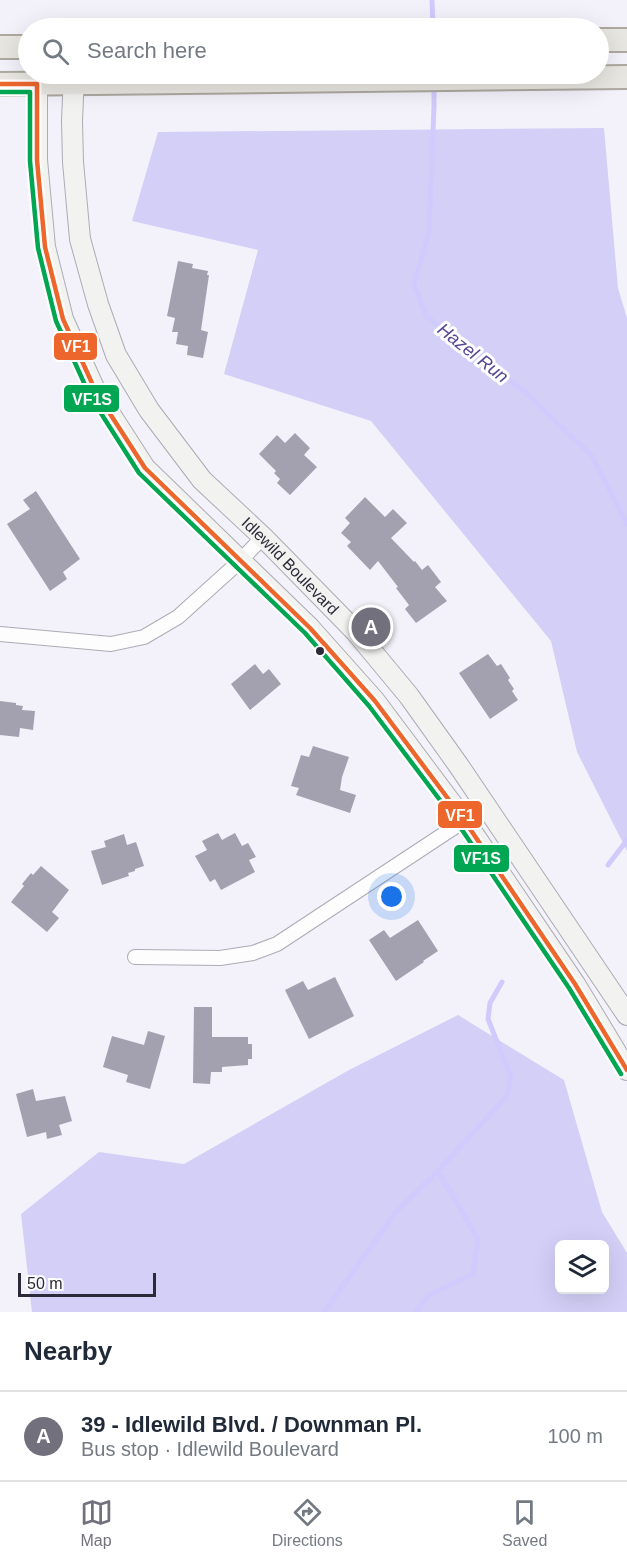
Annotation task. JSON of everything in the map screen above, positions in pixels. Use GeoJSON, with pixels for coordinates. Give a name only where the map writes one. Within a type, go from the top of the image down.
{"type":"FeatureCollection","features":[{"type":"Feature","properties":{"kind":"main road"},"geometry":{"type":"LineString","coordinates":[[609,40],[627,40]]}},
{"type":"Feature","properties":{"kind":"main road"},"geometry":{"type":"LineString","coordinates":[[0,47],[18,47]]}},
{"type":"Feature","properties":{"kind":"main road"},"geometry":{"type":"LineString","coordinates":[[609,76],[627,76]]}},
{"type":"Feature","properties":{"kind":"main road"},"geometry":{"type":"LineString","coordinates":[[0,84],[18,82]]}},
{"type":"Feature","properties":{"kind":"street","name":"Idlewild Boulevard"},"geometry":{"type":"LineString","coordinates":[[37,84],[37,160],[45,247],[63,318],[96,392],[145,468],[309,628],[375,701],[464,820],[575,984],[627,1070]]}},
{"type":"Feature","properties":{"kind":"street","name":"Idlewild Boulevard"},"geometry":{"type":"LineString","coordinates":[[74,84],[73,162],[81,239],[98,304],[116,355],[149,410],[202,480],[263,537],[356,632],[409,696],[459,766],[627,1016]]}},
{"type":"Feature","properties":{"kind":"street"},"geometry":{"type":"LineString","coordinates":[[0,634],[111,644],[144,637],[178,617],[263,537]]}},
{"type":"Feature","properties":{"kind":"street"},"geometry":{"type":"LineString","coordinates":[[135,957],[220,958],[253,953],[277,944],[485,807]]}},
{"type":"Feature","properties":{"kind":"shaded area"},"geometry":{"type":"Polygon","coordinates":[[[604,128],[618,288],[627,318],[627,851],[577,752],[551,641],[371,421],[224,374],[258,250],[132,221],[158,132],[604,128]]]}},
{"type":"Feature","properties":{"kind":"shaded area"},"geometry":{"type":"Polygon","coordinates":[[[458,1015],[564,1080],[602,1212],[627,1253],[627,1312],[32,1312],[21,1214],[99,1152],[184,1164],[349,1070],[458,1015]]]}},
{"type":"Feature","properties":{"kind":"building"},"geometry":{"type":"Polygon","coordinates":[[[178,261],[193,264],[192,268],[208,271],[201,330],[208,332],[203,358],[187,355],[188,346],[176,344],[178,332],[172,332],[175,318],[167,316],[178,261]]]}},
{"type":"Feature","properties":{"kind":"building"},"geometry":{"type":"Polygon","coordinates":[[[295,433],[310,448],[304,455],[317,467],[290,495],[277,483],[280,479],[274,473],[276,471],[259,454],[277,435],[285,443],[295,433]]]}},
{"type":"Feature","properties":{"kind":"building"},"geometry":{"type":"Polygon","coordinates":[[[36,491],[80,559],[63,572],[67,579],[50,591],[7,524],[30,509],[23,500],[36,491]]]}},
{"type":"Feature","properties":{"kind":"building"},"geometry":{"type":"Polygon","coordinates":[[[365,497],[385,517],[393,509],[407,523],[391,538],[422,570],[428,565],[441,582],[435,587],[447,601],[416,623],[405,609],[409,605],[396,588],[398,587],[378,561],[370,570],[347,546],[351,542],[341,533],[350,523],[345,518],[365,497]]]}},
{"type":"Feature","properties":{"kind":"building"},"geometry":{"type":"Polygon","coordinates":[[[488,654],[497,666],[501,664],[510,678],[508,680],[514,689],[512,691],[518,700],[490,719],[459,673],[488,654]]]}},
{"type":"Feature","properties":{"kind":"building"},"geometry":{"type":"Polygon","coordinates":[[[255,664],[263,674],[269,669],[281,684],[250,710],[231,684],[255,664]]]}},
{"type":"Feature","properties":{"kind":"building"},"geometry":{"type":"Polygon","coordinates":[[[0,701],[16,703],[16,705],[23,706],[22,710],[35,711],[33,730],[20,728],[19,737],[0,735],[0,701]]]}},
{"type":"Feature","properties":{"kind":"building"},"geometry":{"type":"Polygon","coordinates":[[[313,746],[349,757],[340,790],[356,795],[350,813],[296,795],[299,788],[291,786],[301,755],[309,757],[313,746]]]}},
{"type":"Feature","properties":{"kind":"building"},"geometry":{"type":"Polygon","coordinates":[[[218,833],[222,840],[235,833],[242,846],[248,843],[256,857],[249,860],[255,872],[221,890],[215,879],[210,882],[195,856],[207,850],[202,841],[218,833]]]}},
{"type":"Feature","properties":{"kind":"building"},"geometry":{"type":"Polygon","coordinates":[[[124,834],[127,845],[136,842],[144,866],[128,873],[129,876],[102,885],[91,851],[106,847],[104,841],[124,834]]]}},
{"type":"Feature","properties":{"kind":"building"},"geometry":{"type":"Polygon","coordinates":[[[41,866],[69,890],[52,912],[59,918],[47,932],[11,902],[31,873],[33,875],[41,866]]]}},
{"type":"Feature","properties":{"kind":"building"},"geometry":{"type":"Polygon","coordinates":[[[418,920],[438,951],[396,981],[369,940],[384,930],[390,938],[418,920]]]}},
{"type":"Feature","properties":{"kind":"building"},"geometry":{"type":"Polygon","coordinates":[[[335,977],[354,1016],[309,1039],[285,990],[303,981],[308,990],[335,977]]]}},
{"type":"Feature","properties":{"kind":"building"},"geometry":{"type":"Polygon","coordinates":[[[194,1007],[212,1007],[212,1037],[248,1037],[248,1044],[252,1044],[252,1059],[248,1059],[248,1065],[222,1067],[222,1072],[211,1072],[210,1084],[193,1083],[194,1007]]]}},
{"type":"Feature","properties":{"kind":"building"},"geometry":{"type":"Polygon","coordinates":[[[148,1031],[165,1036],[150,1089],[126,1082],[128,1075],[103,1067],[112,1036],[144,1045],[148,1031]]]}},
{"type":"Feature","properties":{"kind":"building"},"geometry":{"type":"Polygon","coordinates":[[[33,1089],[36,1101],[65,1096],[72,1121],[59,1125],[62,1135],[47,1139],[46,1132],[27,1137],[16,1094],[33,1089]]]}},
{"type":"Feature","properties":{"kind":"waterway","name":"Hazel Run"},"geometry":{"type":"LineString","coordinates":[[432,0],[433,18]]}},
{"type":"Feature","properties":{"kind":"waterway","name":"Hazel Run"},"geometry":{"type":"LineString","coordinates":[[434,85],[429,232],[414,284],[426,316],[526,393],[592,456],[627,524]]}},
{"type":"Feature","properties":{"kind":"waterway"},"geometry":{"type":"LineString","coordinates":[[608,865],[627,840]]}},
{"type":"Feature","properties":{"kind":"waterway"},"geometry":{"type":"LineString","coordinates":[[416,1312],[429,1295],[473,1274],[478,1239],[438,1171],[507,1096],[511,1077],[488,1019],[490,1003],[502,982]]}},
{"type":"Feature","properties":{"kind":"waterway"},"geometry":{"type":"LineString","coordinates":[[324,1312],[396,1212],[438,1171]]}},
{"type":"Feature","properties":{"kind":"transit line","name":"VF1"},"geometry":{"type":"LineString","coordinates":[[0,84],[37,84],[37,160],[45,247],[63,319],[96,392],[145,468],[310,628],[375,701],[464,820],[575,984],[627,1070]]}},
{"type":"Feature","properties":{"kind":"transit line","name":"VF1S"},"geometry":{"type":"LineString","coordinates":[[0,92],[30,92],[30,161],[38,248],[56,321],[90,396],[139,473],[305,633],[369,706],[458,824],[569,988],[621,1074]]}},
{"type":"Feature","properties":{"kind":"place","name":"39 - Idlewild Blvd. / Downman Pl."},"geometry":{"type":"Point","coordinates":[371,627]}}]}
